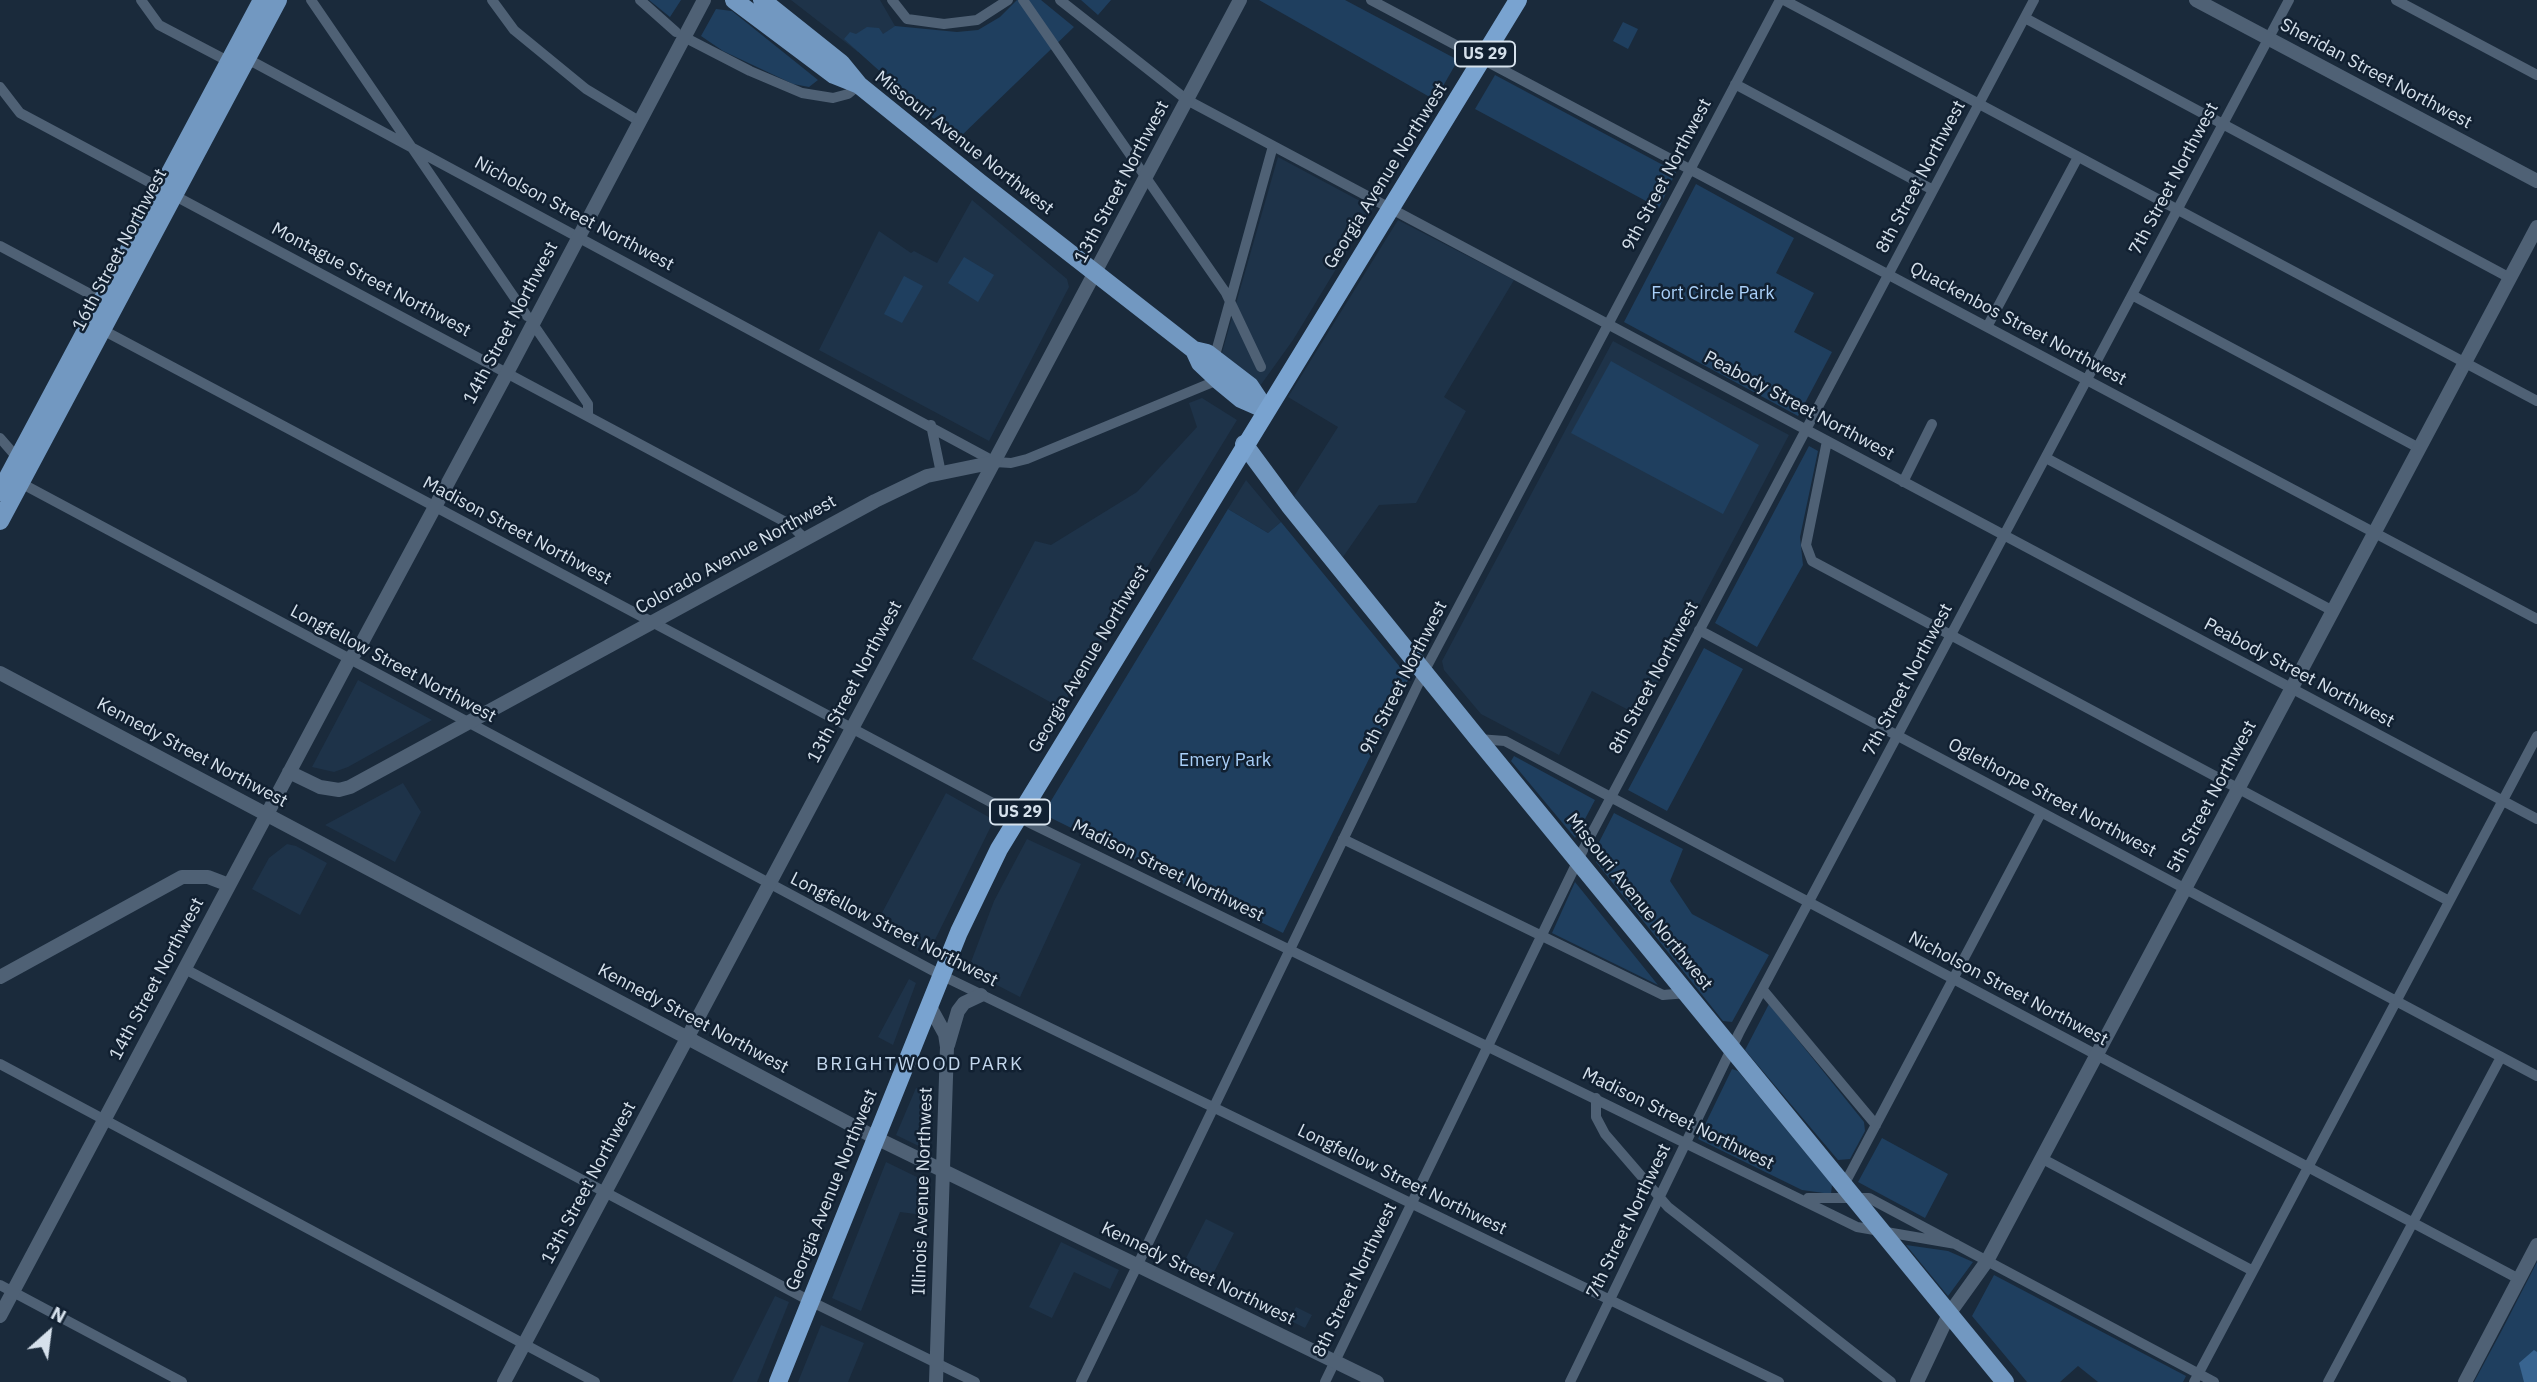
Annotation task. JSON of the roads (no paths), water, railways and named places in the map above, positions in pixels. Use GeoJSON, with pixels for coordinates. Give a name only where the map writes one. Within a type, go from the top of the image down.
{"type":"FeatureCollection","features":[{"type":"Feature","properties":{"kind":"highway","name":"Georgia Avenue Northwest"},"geometry":{"type":"LineString","coordinates":[[778,1382],[941,975],[975,896],[1017,817],[1518,0]]}},
{"type":"Feature","properties":{"kind":"main road","name":"16th Street Northwest"},"geometry":{"type":"LineString","coordinates":[[237,61],[262,0]]}},
{"type":"Feature","properties":{"kind":"main road","name":"16th Street Northwest"},"geometry":{"type":"LineString","coordinates":[[0,521],[9,484],[23,463],[237,61],[278,0]]}},
{"type":"Feature","properties":{"kind":"main road"},"geometry":{"type":"LineString","coordinates":[[734,0],[834,75],[859,85]]}},
{"type":"Feature","properties":{"kind":"main road"},"geometry":{"type":"LineString","coordinates":[[762,0],[841,62],[859,85]]}},
{"type":"Feature","properties":{"kind":"main road","name":"Missouri Avenue Northwest"},"geometry":{"type":"LineString","coordinates":[[859,85],[1194,350],[1214,359],[1250,386],[1266,410]]}},
{"type":"Feature","properties":{"kind":"main road","name":"Missouri Avenue Northwest"},"geometry":{"type":"LineString","coordinates":[[1194,350],[1200,363],[1218,380],[1241,399],[1266,410]]}},
{"type":"Feature","properties":{"kind":"main road","name":"Missouri Avenue Northwest"},"geometry":{"type":"LineString","coordinates":[[1244,444],[1289,505],[1478,738],[2005,1382]]}},
{"type":"Feature","properties":{"kind":"street","name":"Nicholson Street Northwest"},"geometry":{"type":"LineString","coordinates":[[141,0],[159,25],[237,61],[255,63],[931,425],[995,462]]}},
{"type":"Feature","properties":{"kind":"street"},"geometry":{"type":"LineString","coordinates":[[311,0],[588,404],[588,416]]}},
{"type":"Feature","properties":{"kind":"street"},"geometry":{"type":"LineString","coordinates":[[492,0],[514,30],[586,89],[635,119]]}},
{"type":"Feature","properties":{"kind":"street","name":"Missouri Avenue Northwest"},"geometry":{"type":"LineString","coordinates":[[640,0],[680,34],[750,71],[802,93],[833,98],[848,94],[859,85]]}},
{"type":"Feature","properties":{"kind":"street","name":"14th Street Northwest"},"geometry":{"type":"LineString","coordinates":[[0,1315],[6,1288],[104,1120],[349,660],[351,645],[504,371],[680,34],[693,0]]}},
{"type":"Feature","properties":{"kind":"street","name":"14th Street Northwest"},"geometry":{"type":"LineString","coordinates":[[680,34],[704,0]]}},
{"type":"Feature","properties":{"kind":"street"},"geometry":{"type":"LineString","coordinates":[[892,0],[907,19],[944,24],[977,20],[1008,0]]}},
{"type":"Feature","properties":{"kind":"street"},"geometry":{"type":"LineString","coordinates":[[1023,0],[1232,303],[1261,366]]}},
{"type":"Feature","properties":{"kind":"street","name":"Peabody Street Northwest"},"geometry":{"type":"LineString","coordinates":[[1060,0],[1187,100],[2537,819]]}},
{"type":"Feature","properties":{"kind":"street","name":"13th Street Northwest"},"geometry":{"type":"LineString","coordinates":[[504,1382],[1240,0]]}},
{"type":"Feature","properties":{"kind":"street","name":"Quackenbos Street Northwest"},"geometry":{"type":"LineString","coordinates":[[1371,0],[2537,619]]}},
{"type":"Feature","properties":{"kind":"street"},"geometry":{"type":"LineString","coordinates":[[1782,0],[2537,401]]}},
{"type":"Feature","properties":{"kind":"street","name":"9th Street Northwest"},"geometry":{"type":"LineString","coordinates":[[1081,1382],[1425,670],[1782,0]]}},
{"type":"Feature","properties":{"kind":"street","name":"8th Street Northwest"},"geometry":{"type":"LineString","coordinates":[[1325,1382],[1578,861],[2034,0]]}},
{"type":"Feature","properties":{"kind":"street","name":"Sheridan Street Northwest"},"geometry":{"type":"LineString","coordinates":[[2196,0],[2537,181]]}},
{"type":"Feature","properties":{"kind":"street","name":"7th Street Northwest"},"geometry":{"type":"LineString","coordinates":[[1570,1382],[1732,1049],[2289,0]]}},
{"type":"Feature","properties":{"kind":"street"},"geometry":{"type":"LineString","coordinates":[[2396,0],[2537,75]]}},
{"type":"Feature","properties":{"kind":"street"},"geometry":{"type":"LineString","coordinates":[[2025,18],[2510,278]]}},
{"type":"Feature","properties":{"kind":"street"},"geometry":{"type":"LineString","coordinates":[[1735,84],[1934,190]]}},
{"type":"Feature","properties":{"kind":"street","name":"Montague Street Northwest"},"geometry":{"type":"LineString","coordinates":[[0,87],[20,113],[791,524],[805,539]]}},
{"type":"Feature","properties":{"kind":"street"},"geometry":{"type":"LineString","coordinates":[[1214,359],[1232,303],[1273,146]]}},
{"type":"Feature","properties":{"kind":"street"},"geometry":{"type":"LineString","coordinates":[[1987,327],[2078,157]]}},
{"type":"Feature","properties":{"kind":"street","name":"5th Street Northwest"},"geometry":{"type":"LineString","coordinates":[[1917,1382],[1949,1314],[1987,1261],[2537,227]]}},
{"type":"Feature","properties":{"kind":"street"},"geometry":{"type":"LineString","coordinates":[[0,246],[108,304]]}},
{"type":"Feature","properties":{"kind":"street"},"geometry":{"type":"LineString","coordinates":[[2132,295],[2419,448]]}},
{"type":"Feature","properties":{"kind":"street","name":"Madison Street Northwest"},"geometry":{"type":"LineString","coordinates":[[96,326],[1017,817],[1857,1227],[1956,1244]]}},
{"type":"Feature","properties":{"kind":"street","name":"Colorado Avenue Northwest"},"geometry":{"type":"LineString","coordinates":[[289,772],[320,788],[339,790],[350,787],[885,496],[941,473],[995,462],[1011,463],[1027,459],[1218,380]]}},
{"type":"Feature","properties":{"kind":"street"},"geometry":{"type":"LineString","coordinates":[[1903,482],[1932,424]]}},
{"type":"Feature","properties":{"kind":"street"},"geometry":{"type":"LineString","coordinates":[[931,425],[941,473]]}},
{"type":"Feature","properties":{"kind":"street"},"geometry":{"type":"LineString","coordinates":[[0,438],[23,463]]}},
{"type":"Feature","properties":{"kind":"street"},"geometry":{"type":"LineString","coordinates":[[1826,441],[1806,545],[1809,558],[2449,901]]}},
{"type":"Feature","properties":{"kind":"street"},"geometry":{"type":"LineString","coordinates":[[2046,458],[2333,611]]}},
{"type":"Feature","properties":{"kind":"street","name":"Longfellow Street Northwest"},"geometry":{"type":"LineString","coordinates":[[9,484],[349,660],[941,975],[1779,1382]]}},
{"type":"Feature","properties":{"kind":"street","name":"Oglethorpe Street Northwest"},"geometry":{"type":"LineString","coordinates":[[1699,631],[2537,1076]]}},
{"type":"Feature","properties":{"kind":"street","name":"Kennedy Street Northwest"},"geometry":{"type":"LineString","coordinates":[[0,673],[876,1138],[1377,1382]]}},
{"type":"Feature","properties":{"kind":"street"},"geometry":{"type":"LineString","coordinates":[[2196,1378],[2537,736]]}},
{"type":"Feature","properties":{"kind":"street","name":"Nicholson Street Northwest"},"geometry":{"type":"LineString","coordinates":[[1478,738],[1505,741],[2519,1279]]}},
{"type":"Feature","properties":{"kind":"street"},"geometry":{"type":"LineString","coordinates":[[1849,1190],[1876,1125],[2041,813]]}},
{"type":"Feature","properties":{"kind":"street"},"geometry":{"type":"LineString","coordinates":[[1343,839],[1663,995],[1687,993]]}},
{"type":"Feature","properties":{"kind":"street"},"geometry":{"type":"LineString","coordinates":[[0,977],[182,877],[208,877],[229,886]]}},
{"type":"Feature","properties":{"kind":"street"},"geometry":{"type":"LineString","coordinates":[[185,968],[810,1301],[975,1382]]}},
{"type":"Feature","properties":{"kind":"street"},"geometry":{"type":"LineString","coordinates":[[1763,990],[1876,1125]]}},
{"type":"Feature","properties":{"kind":"street"},"geometry":{"type":"LineString","coordinates":[[947,1046],[961,1007],[981,995]]}},
{"type":"Feature","properties":{"kind":"street","name":"Illinois Avenue Northwest"},"geometry":{"type":"LineString","coordinates":[[929,1005],[943,1028],[947,1046],[936,1382]]}},
{"type":"Feature","properties":{"kind":"street"},"geometry":{"type":"LineString","coordinates":[[2328,1382],[2501,1057]]}},
{"type":"Feature","properties":{"kind":"street"},"geometry":{"type":"LineString","coordinates":[[0,1064],[595,1382]]}},
{"type":"Feature","properties":{"kind":"street"},"geometry":{"type":"LineString","coordinates":[[1595,1098],[1596,1117],[1605,1134],[1660,1198],[1891,1382]]}},
{"type":"Feature","properties":{"kind":"street"},"geometry":{"type":"LineString","coordinates":[[2041,1158],[2253,1271]]}},
{"type":"Feature","properties":{"kind":"street","name":"Madison Street Northwest"},"geometry":{"type":"LineString","coordinates":[[1795,1195],[1820,1200],[1849,1190],[1869,1198],[2196,1378],[2214,1382]]}},
{"type":"Feature","properties":{"kind":"street"},"geometry":{"type":"LineString","coordinates":[[2465,1382],[2537,1245]]}},
{"type":"Feature","properties":{"kind":"street"},"geometry":{"type":"LineString","coordinates":[[6,1288],[182,1382]]}},
{"type":"Feature","properties":{"kind":"district","name":"BRIGHTWOOD PARK"},"geometry":{"type":"Point","coordinates":[920,1065]}},
{"type":"Feature","properties":{"kind":"park label","name":"Fort Circle Park"},"geometry":{"type":"Point","coordinates":[1713,294]}},
{"type":"Feature","properties":{"kind":"park label","name":"Emery Park"},"geometry":{"type":"Point","coordinates":[1225,761]}}]}
